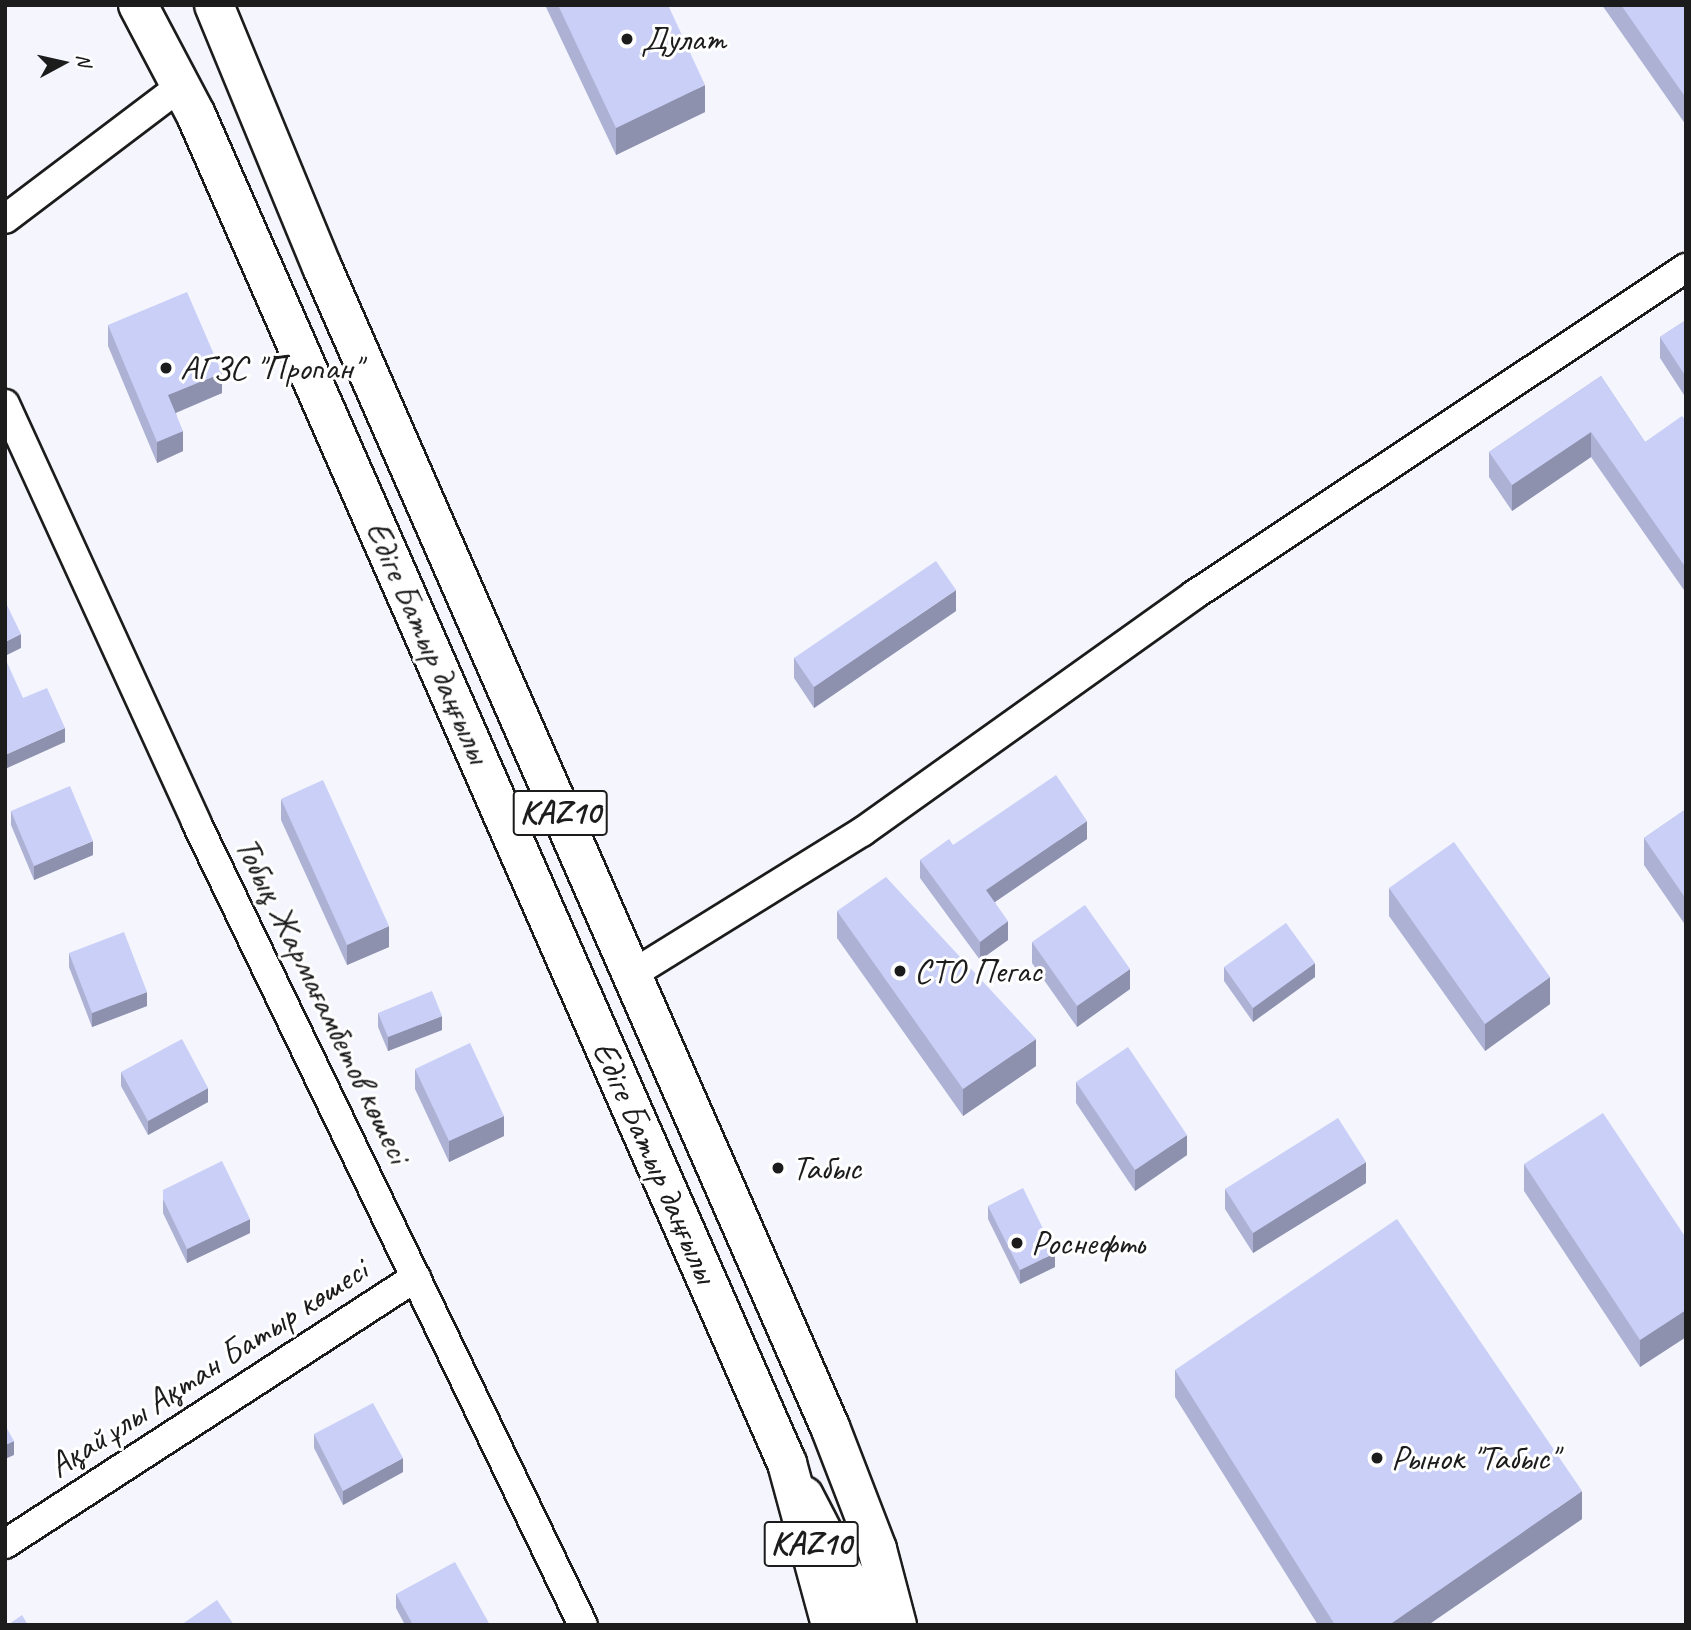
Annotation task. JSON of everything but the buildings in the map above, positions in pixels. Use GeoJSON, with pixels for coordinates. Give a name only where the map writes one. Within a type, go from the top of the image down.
{"type":"FeatureCollection","features":[{"type":"Feature","properties":{"kind":"main road","name":"Едіге Батыр даңғылы"},"geometry":{"type":"LineString","coordinates":[[138,5],[181,86],[787,1463],[871,1625]]}},
{"type":"Feature","properties":{"kind":"main road","name":"Едіге Батыр даңғылы"},"geometry":{"type":"LineString","coordinates":[[214,5],[322,267],[830,1427],[877,1549],[897,1625]]}},
{"type":"Feature","properties":{"kind":"main road","name":"KAZ10"},"geometry":{"type":"LineString","coordinates":[[787,1463],[831,1625]]}},
{"type":"Feature","properties":{"kind":"street"},"geometry":{"type":"LineString","coordinates":[[5,219],[181,86]]}},
{"type":"Feature","properties":{"kind":"street"},"geometry":{"type":"LineString","coordinates":[[631,975],[862,832],[1194,595],[1686,268]]}},
{"type":"Feature","properties":{"kind":"street","name":"Тобық Жармағамбетов көшесі"},"geometry":{"type":"LineString","coordinates":[[5,404],[196,822],[583,1625]]}},
{"type":"Feature","properties":{"kind":"street","name":"Ақайұлы Ақтан Батыр көшесі"},"geometry":{"type":"LineString","coordinates":[[5,1544],[416,1276]]}},
{"type":"Feature","properties":{"kind":"place","name":"Дулат"},"geometry":{"type":"Point","coordinates":[627,39]}},
{"type":"Feature","properties":{"kind":"place","name":"АГЗС \"Пропан\""},"geometry":{"type":"Point","coordinates":[166,368]}},
{"type":"Feature","properties":{"kind":"place","name":"СТО Пегас"},"geometry":{"type":"Point","coordinates":[900,971]}},
{"type":"Feature","properties":{"kind":"place","name":"Табыс"},"geometry":{"type":"Point","coordinates":[778,1168]}},
{"type":"Feature","properties":{"kind":"place","name":"Роснефть"},"geometry":{"type":"Point","coordinates":[1017,1243]}},
{"type":"Feature","properties":{"kind":"place","name":"Рынок \"Табыс\""},"geometry":{"type":"Point","coordinates":[1377,1458]}}]}
